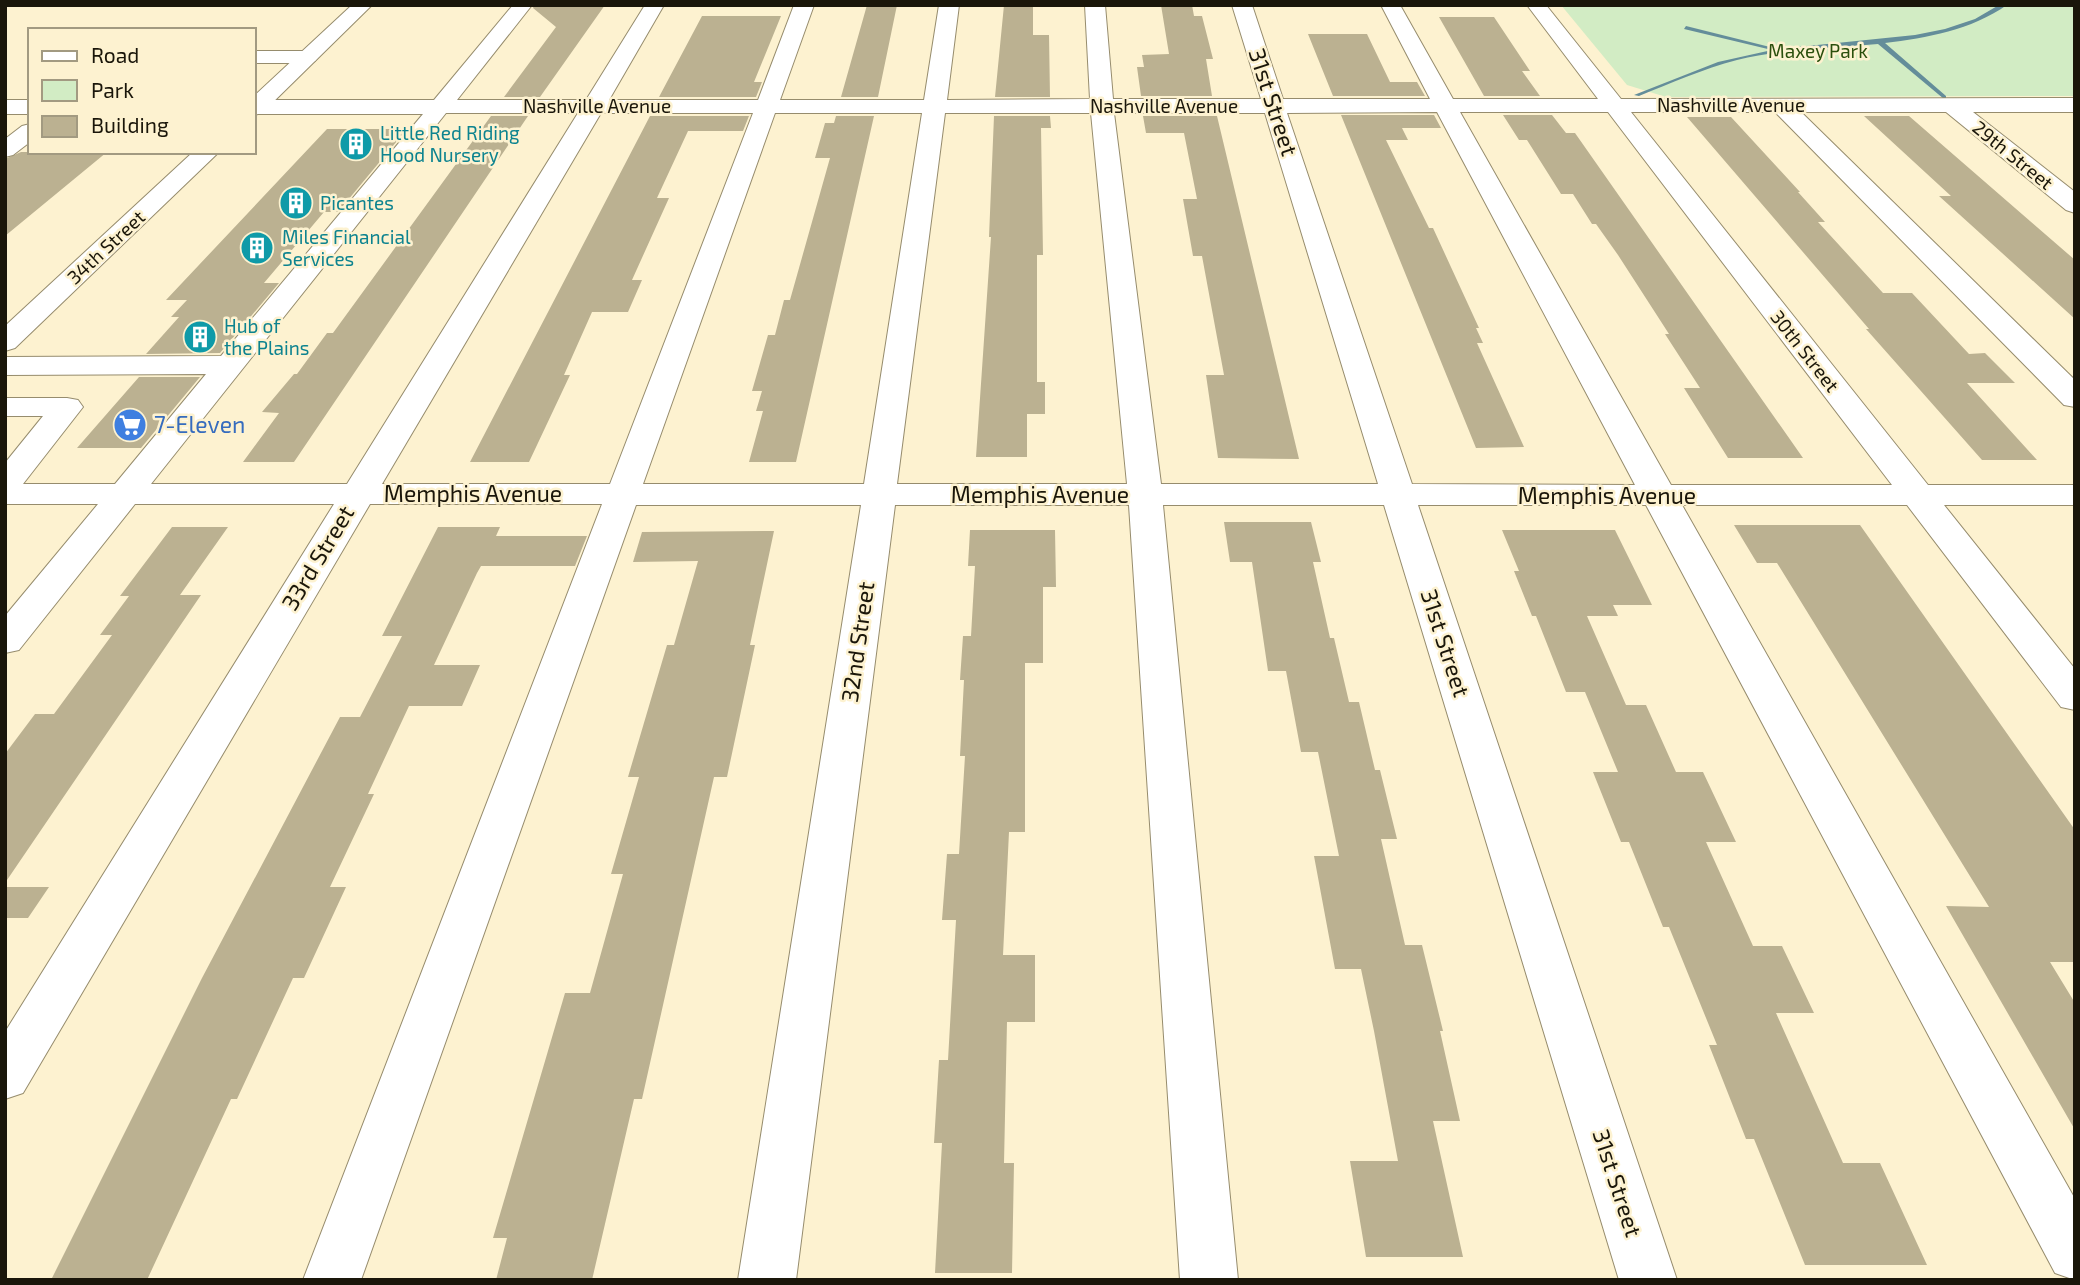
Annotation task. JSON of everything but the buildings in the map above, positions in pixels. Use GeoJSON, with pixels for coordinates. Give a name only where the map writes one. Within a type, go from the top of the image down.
{"type":"FeatureCollection","features":[{"type":"Feature","properties":{"kind":"street"},"geometry":{"type":"LineString","coordinates":[[256,101],[276,86],[363,5]]}},
{"type":"Feature","properties":{"kind":"street"},"geometry":{"type":"LineString","coordinates":[[5,641],[523,5]]}},
{"type":"Feature","properties":{"kind":"street","name":"33rd Street"},"geometry":{"type":"LineString","coordinates":[[5,1077],[655,5]]}},
{"type":"Feature","properties":{"kind":"street"},"geometry":{"type":"LineString","coordinates":[[332,1280],[804,5]]}},
{"type":"Feature","properties":{"kind":"street","name":"32nd Street"},"geometry":{"type":"LineString","coordinates":[[767,1280],[949,5]]}},
{"type":"Feature","properties":{"kind":"street"},"geometry":{"type":"LineString","coordinates":[[1095,5],[1102,106],[1145,495],[1209,1280]]}},
{"type":"Feature","properties":{"kind":"street","name":"31st Street"},"geometry":{"type":"LineString","coordinates":[[1242,5],[1648,1280]]}},
{"type":"Feature","properties":{"kind":"street"},"geometry":{"type":"LineString","coordinates":[[1390,5],[2075,1254]]}},
{"type":"Feature","properties":{"kind":"street","name":"30th Street"},"geometry":{"type":"LineString","coordinates":[[1536,5],[2075,696]]}},
{"type":"Feature","properties":{"kind":"street"},"geometry":{"type":"LineString","coordinates":[[256,57],[308,57]]}},
{"type":"Feature","properties":{"kind":"street","name":"Nashville Avenue"},"geometry":{"type":"LineString","coordinates":[[256,102],[439,106],[2075,105]]}},
{"type":"Feature","properties":{"kind":"street"},"geometry":{"type":"LineString","coordinates":[[1780,105],[2075,398]]}},
{"type":"Feature","properties":{"kind":"street","name":"29th Street"},"geometry":{"type":"LineString","coordinates":[[1951,105],[2075,205]]}},
{"type":"Feature","properties":{"kind":"street"},"geometry":{"type":"LineString","coordinates":[[5,150],[28,133]]}},
{"type":"Feature","properties":{"kind":"street","name":"34th Street"},"geometry":{"type":"LineString","coordinates":[[5,341],[205,154]]}},
{"type":"Feature","properties":{"kind":"street"},"geometry":{"type":"LineString","coordinates":[[5,366],[230,365]]}},
{"type":"Feature","properties":{"kind":"street"},"geometry":{"type":"LineString","coordinates":[[9,411],[67,407],[9,479]]}},
{"type":"Feature","properties":{"kind":"street","name":"Memphis Avenue"},"geometry":{"type":"LineString","coordinates":[[9,479],[125,494],[2075,495]]}},
{"type":"Feature","properties":{"kind":"green space","name":"Maxey Park"},"geometry":{"type":"Polygon","coordinates":[[[1561,5],[2075,5],[2075,96],[1666,97],[1627,85],[1561,5]]]}},
{"type":"Feature","properties":{"kind":"waterway"},"geometry":{"type":"LineString","coordinates":[[1880,42],[1947,30],[1977,20],[2004,5]]}},
{"type":"Feature","properties":{"kind":"waterway"},"geometry":{"type":"LineString","coordinates":[[1686,28],[1775,49]]}},
{"type":"Feature","properties":{"kind":"waterway"},"geometry":{"type":"LineString","coordinates":[[1637,95],[1734,59],[1779,51],[1880,42]]}},
{"type":"Feature","properties":{"kind":"waterway"},"geometry":{"type":"LineString","coordinates":[[1880,42],[1944,97]]}},
{"type":"Feature","properties":{"kind":"place","name":"Little Red Riding Hood Nursery"},"geometry":{"type":"Point","coordinates":[356,144]}},
{"type":"Feature","properties":{"kind":"place","name":"Picantes"},"geometry":{"type":"Point","coordinates":[296,203]}},
{"type":"Feature","properties":{"kind":"place","name":"Miles Financial Services"},"geometry":{"type":"Point","coordinates":[257,248]}},
{"type":"Feature","properties":{"kind":"place","name":"Hub of the Plains"},"geometry":{"type":"Point","coordinates":[200,337]}},
{"type":"Feature","properties":{"kind":"place","name":"7-Eleven"},"geometry":{"type":"Point","coordinates":[130,425]}}]}
